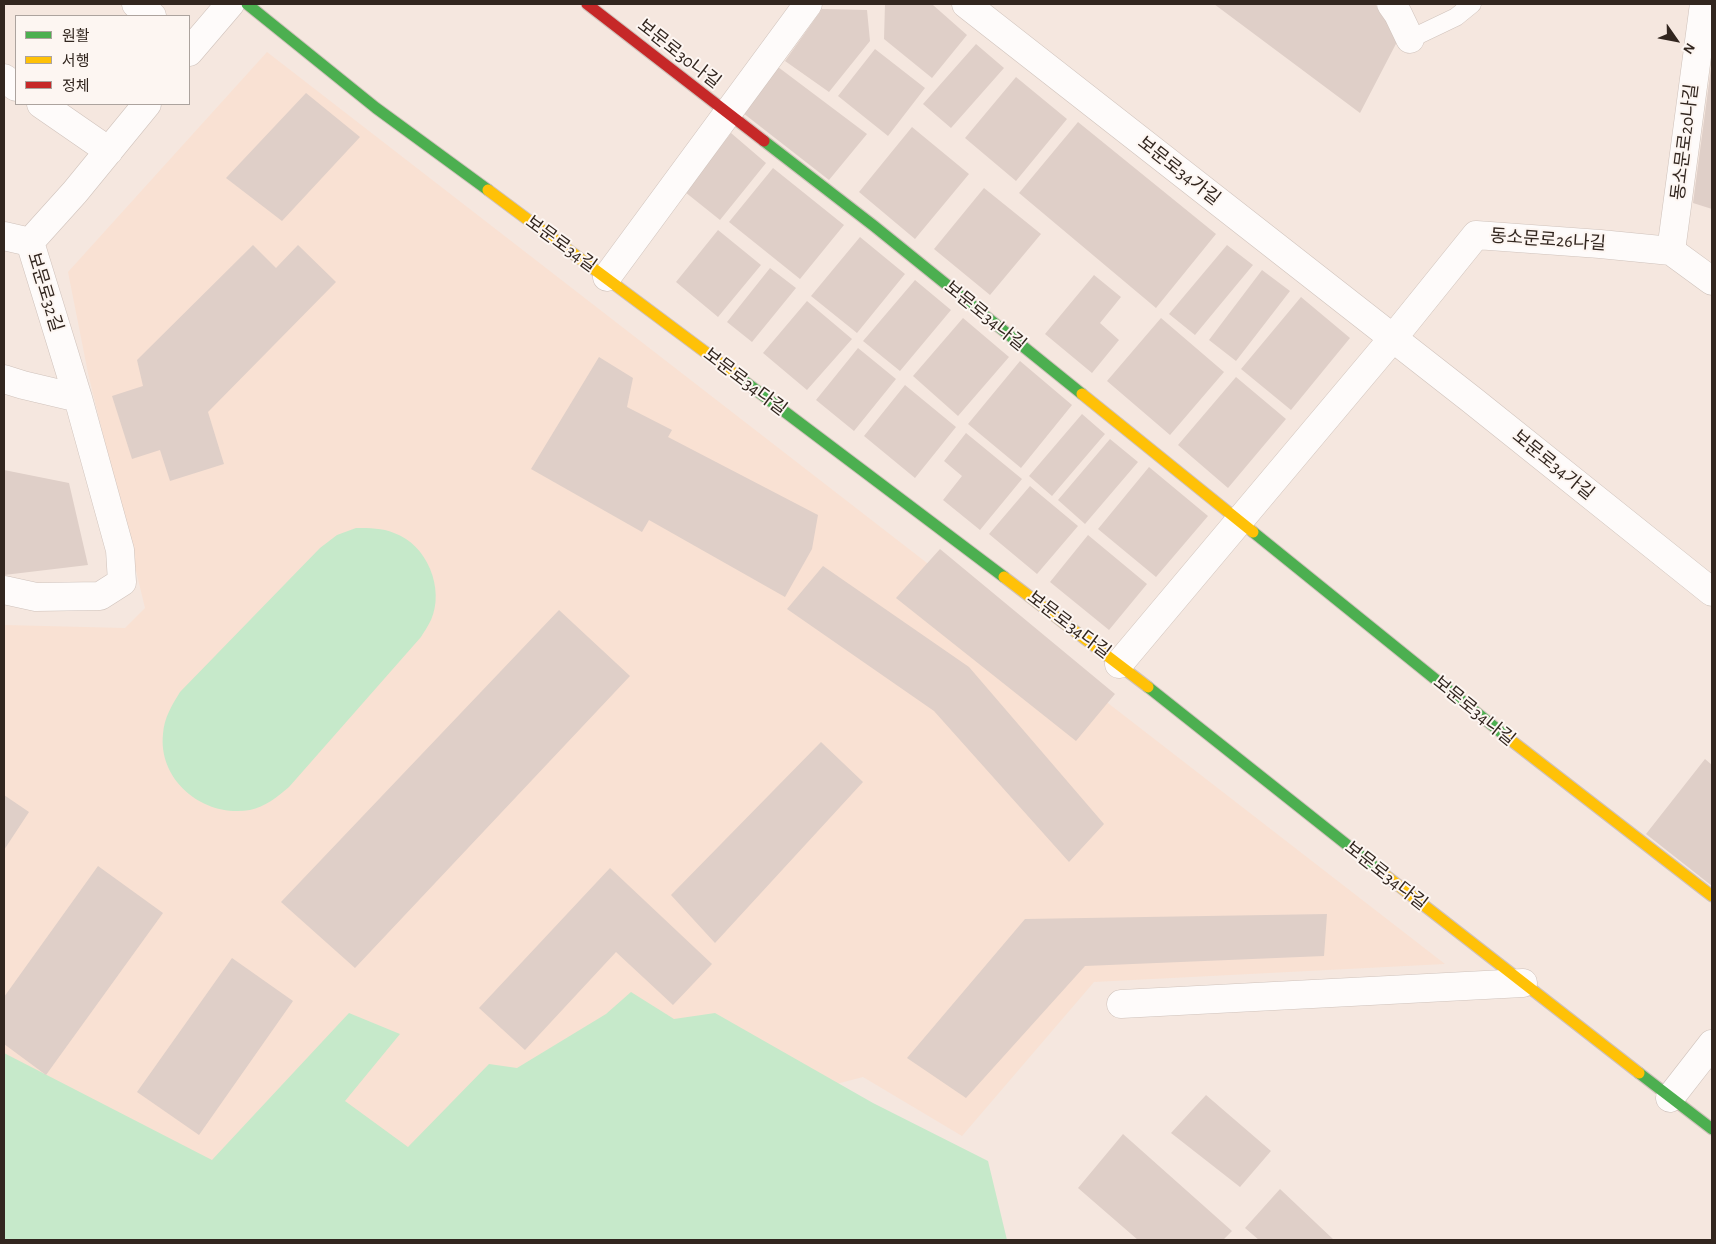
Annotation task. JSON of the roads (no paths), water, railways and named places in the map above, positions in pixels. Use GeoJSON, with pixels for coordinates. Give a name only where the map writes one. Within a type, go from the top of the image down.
{"type":"FeatureCollection","features":[{"type":"Feature","properties":{"kind":"street"},"geometry":{"type":"LineString","coordinates":[[136,4],[151,15]]}},
{"type":"Feature","properties":{"kind":"street"},"geometry":{"type":"LineString","coordinates":[[190,47],[230,4]]}},
{"type":"Feature","properties":{"kind":"street","name":"보문로34길"},"geometry":{"type":"LineString","coordinates":[[247,4],[376,108],[607,277],[808,4]]}},
{"type":"Feature","properties":{"kind":"street","name":"보문로30나길"},"geometry":{"type":"LineString","coordinates":[[586,4],[727,113]]}},
{"type":"Feature","properties":{"kind":"street","name":"보문로34가길"},"geometry":{"type":"LineString","coordinates":[[966,4],[1472,400],[1712,592]]}},
{"type":"Feature","properties":{"kind":"street"},"geometry":{"type":"LineString","coordinates":[[1391,4],[1410,39]]}},
{"type":"Feature","properties":{"kind":"street","name":"동소문로20나길"},"geometry":{"type":"LineString","coordinates":[[1671,251],[1704,4]]}},
{"type":"Feature","properties":{"kind":"street"},"geometry":{"type":"LineString","coordinates":[[4,78],[15,86]]}},
{"type":"Feature","properties":{"kind":"street"},"geometry":{"type":"LineString","coordinates":[[42,105],[109,151]]}},
{"type":"Feature","properties":{"kind":"street","name":"보문로32길"},"geometry":{"type":"LineString","coordinates":[[4,590],[36,597],[100,596],[122,582],[120,550],[78,398],[30,242],[146,105]]}},
{"type":"Feature","properties":{"kind":"street","name":"보문로34나길"},"geometry":{"type":"LineString","coordinates":[[727,113],[874,226],[1514,743],[1712,896]]}},
{"type":"Feature","properties":{"kind":"street","name":"동소문로26나길"},"geometry":{"type":"LineString","coordinates":[[1392,338],[1476,235],[1671,251]]}},
{"type":"Feature","properties":{"kind":"street"},"geometry":{"type":"LineString","coordinates":[[4,236],[30,242]]}},
{"type":"Feature","properties":{"kind":"street"},"geometry":{"type":"LineString","coordinates":[[1671,251],[1712,281]]}},
{"type":"Feature","properties":{"kind":"street","name":"보문로34다길"},"geometry":{"type":"LineString","coordinates":[[607,277],[1119,664],[1523,983],[1712,1129]]}},
{"type":"Feature","properties":{"kind":"street"},"geometry":{"type":"LineString","coordinates":[[1119,664],[1240,522],[1392,338]]}},
{"type":"Feature","properties":{"kind":"street"},"geometry":{"type":"LineString","coordinates":[[4,379],[23,386],[78,398]]}},
{"type":"Feature","properties":{"kind":"street"},"geometry":{"type":"LineString","coordinates":[[1121,1004],[1523,983]]}},
{"type":"Feature","properties":{"kind":"street"},"geometry":{"type":"LineString","coordinates":[[1670,1098],[1712,1044]]}},
{"type":"Feature","properties":{"kind":"lane"},"geometry":{"type":"LineString","coordinates":[[1410,39],[1456,16],[1472,4]]}}]}
